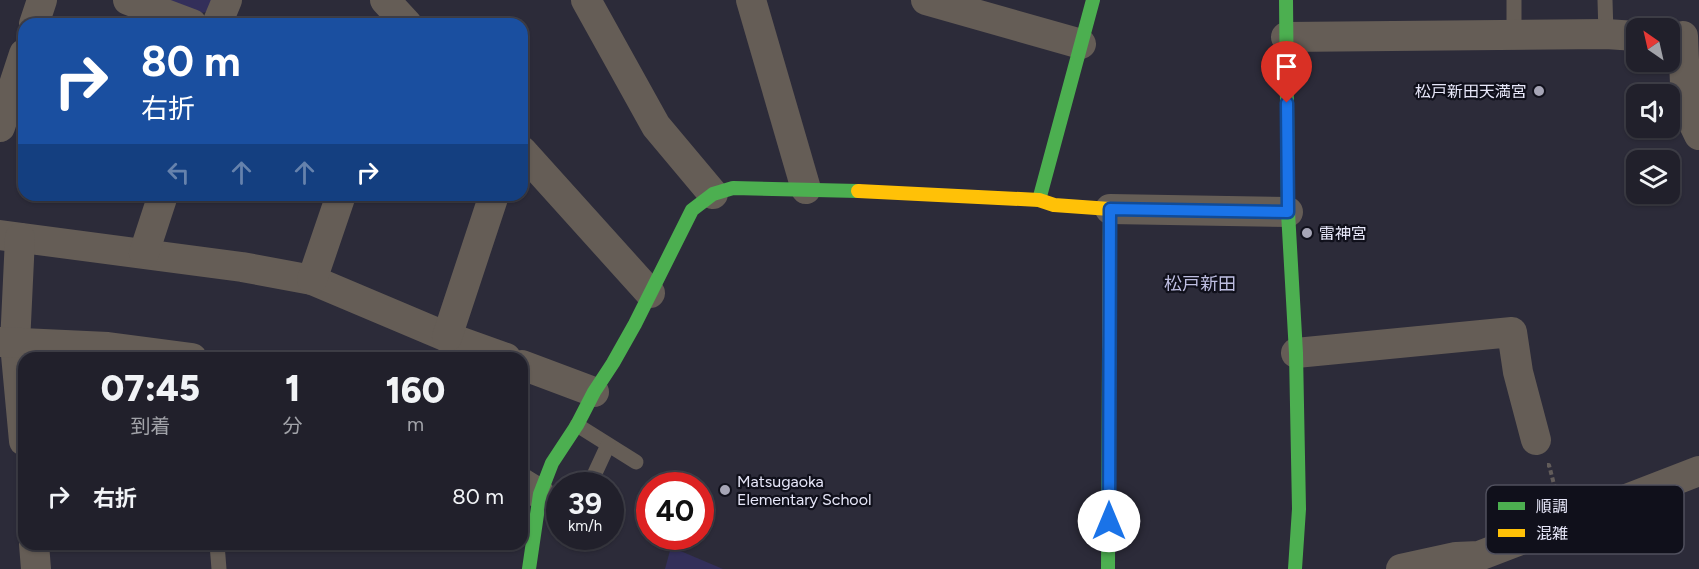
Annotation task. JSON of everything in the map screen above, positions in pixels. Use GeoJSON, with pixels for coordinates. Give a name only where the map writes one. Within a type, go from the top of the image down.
{"type":"FeatureCollection","features":[{"type":"Feature","properties":{"kind":"street"},"geometry":{"type":"LineString","coordinates":[[36,18],[42,0]]}},
{"type":"Feature","properties":{"kind":"street"},"geometry":{"type":"LineString","coordinates":[[128,0],[176,18]]}},
{"type":"Feature","properties":{"kind":"street"},"geometry":{"type":"LineString","coordinates":[[220,18],[227,0]]}},
{"type":"Feature","properties":{"kind":"street"},"geometry":{"type":"LineString","coordinates":[[586,0],[656,126],[712,194]]}},
{"type":"Feature","properties":{"kind":"street"},"geometry":{"type":"LineString","coordinates":[[751,0],[806,189]]}},
{"type":"Feature","properties":{"kind":"street"},"geometry":{"type":"LineString","coordinates":[[926,0],[1081,44]]}},
{"type":"Feature","properties":{"kind":"street"},"geometry":{"type":"LineString","coordinates":[[1039,200],[1094,0]]}},
{"type":"Feature","properties":{"kind":"street"},"geometry":{"type":"LineString","coordinates":[[1286,0],[1288,212],[1296,353],[1299,509],[1295,569]]}},
{"type":"Feature","properties":{"kind":"street"},"geometry":{"type":"LineString","coordinates":[[1286,37],[1626,35]]}},
{"type":"Feature","properties":{"kind":"street"},"geometry":{"type":"LineString","coordinates":[[1684,36],[1686,108],[1699,135]]}},
{"type":"Feature","properties":{"kind":"street"},"geometry":{"type":"LineString","coordinates":[[0,127],[18,72]]}},
{"type":"Feature","properties":{"kind":"street"},"geometry":{"type":"LineString","coordinates":[[528,158],[650,293]]}},
{"type":"Feature","properties":{"kind":"street"},"geometry":{"type":"LineString","coordinates":[[529,569],[531,488],[552,463],[614,363],[692,210],[712,194],[733,188],[806,189],[1039,200],[1054,205],[1110,209],[1288,212]]}},
{"type":"Feature","properties":{"kind":"street"},"geometry":{"type":"LineString","coordinates":[[144,253],[161,201]]}},
{"type":"Feature","properties":{"kind":"street"},"geometry":{"type":"LineString","coordinates":[[312,280],[339,201]]}},
{"type":"Feature","properties":{"kind":"street"},"geometry":{"type":"LineString","coordinates":[[447,337],[492,201]]}},
{"type":"Feature","properties":{"kind":"street"},"geometry":{"type":"LineString","coordinates":[[1108,569],[1110,209]]}},
{"type":"Feature","properties":{"kind":"street"},"geometry":{"type":"LineString","coordinates":[[18,406],[7,343],[10,236],[242,267],[312,280],[447,337],[489,352]]}},
{"type":"Feature","properties":{"kind":"street"},"geometry":{"type":"LineString","coordinates":[[1296,353],[1512,332],[1518,372],[1536,440]]}},
{"type":"Feature","properties":{"kind":"street"},"geometry":{"type":"LineString","coordinates":[[7,343],[108,347],[146,352]]}},
{"type":"Feature","properties":{"kind":"street"},"geometry":{"type":"LineString","coordinates":[[528,366],[594,392]]}},
{"type":"Feature","properties":{"kind":"street"},"geometry":{"type":"LineString","coordinates":[[1663,485],[1699,471]]}},
{"type":"Feature","properties":{"kind":"street"},"geometry":{"type":"LineString","coordinates":[[34,550],[36,569]]}},
{"type":"Feature","properties":{"kind":"street"},"geometry":{"type":"LineString","coordinates":[[1401,569],[1486,553]]}},
{"type":"Feature","properties":{"kind":"lane"},"geometry":{"type":"LineString","coordinates":[[1514,0],[1514,36]]}},
{"type":"Feature","properties":{"kind":"lane"},"geometry":{"type":"LineString","coordinates":[[1605,0],[1606,34]]}},
{"type":"Feature","properties":{"kind":"lane"},"geometry":{"type":"LineString","coordinates":[[577,425],[636,462]]}},
{"type":"Feature","properties":{"kind":"lane"},"geometry":{"type":"LineString","coordinates":[[595,472],[608,445]]}},
{"type":"Feature","properties":{"kind":"lane"},"geometry":{"type":"LineString","coordinates":[[217,550],[219,569]]}},
{"type":"Feature","properties":{"kind":"path"},"geometry":{"type":"LineString","coordinates":[[1536,440],[1542,466],[1549,465],[1554,485]]}},
{"type":"Feature","properties":{"kind":"shaded area"},"geometry":{"type":"Polygon","coordinates":[[[166,0],[218,0],[210,11],[201,13],[166,0]]]}},
{"type":"Feature","properties":{"kind":"shaded area"},"geometry":{"type":"Polygon","coordinates":[[[670,550],[678,550],[723,569],[665,569],[670,550]]]}},
{"type":"Feature","properties":{"kind":"traffic: fast"},"geometry":{"type":"LineString","coordinates":[[1039,200],[1093,0]]}},
{"type":"Feature","properties":{"kind":"traffic: fast"},"geometry":{"type":"LineString","coordinates":[[1286,0],[1288,212],[1296,353],[1299,509],[1295,569]]}},
{"type":"Feature","properties":{"kind":"traffic: fast"},"geometry":{"type":"LineString","coordinates":[[529,569],[540,494],[552,463],[577,425],[635,324],[692,210],[713,194],[733,188],[858,191]]}},
{"type":"Feature","properties":{"kind":"traffic: fast"},"geometry":{"type":"LineString","coordinates":[[1108,569],[1109,347]]}},
{"type":"Feature","properties":{"kind":"traffic: slow"},"geometry":{"type":"LineString","coordinates":[[858,191],[1039,200],[1054,205],[1110,209],[1109,347]]}},
{"type":"Feature","properties":{"kind":"place","name":"松戸新田天満宮"},"geometry":{"type":"Point","coordinates":[1539,91]}},
{"type":"Feature","properties":{"kind":"place","name":"雷神宮"},"geometry":{"type":"Point","coordinates":[1307,233]}},
{"type":"Feature","properties":{"kind":"place","name":"Matsugaoka Elementary School"},"geometry":{"type":"Point","coordinates":[725,490]}},
{"type":"Feature","properties":{"kind":"district","name":"松戸新田"},"geometry":{"type":"Point","coordinates":[1200,284]}},
{"type":"Feature","properties":{"kind":"route"},"geometry":{"type":"LineString","coordinates":[[1109,521],[1110,209],[1288,212],[1287,103]]}}]}
